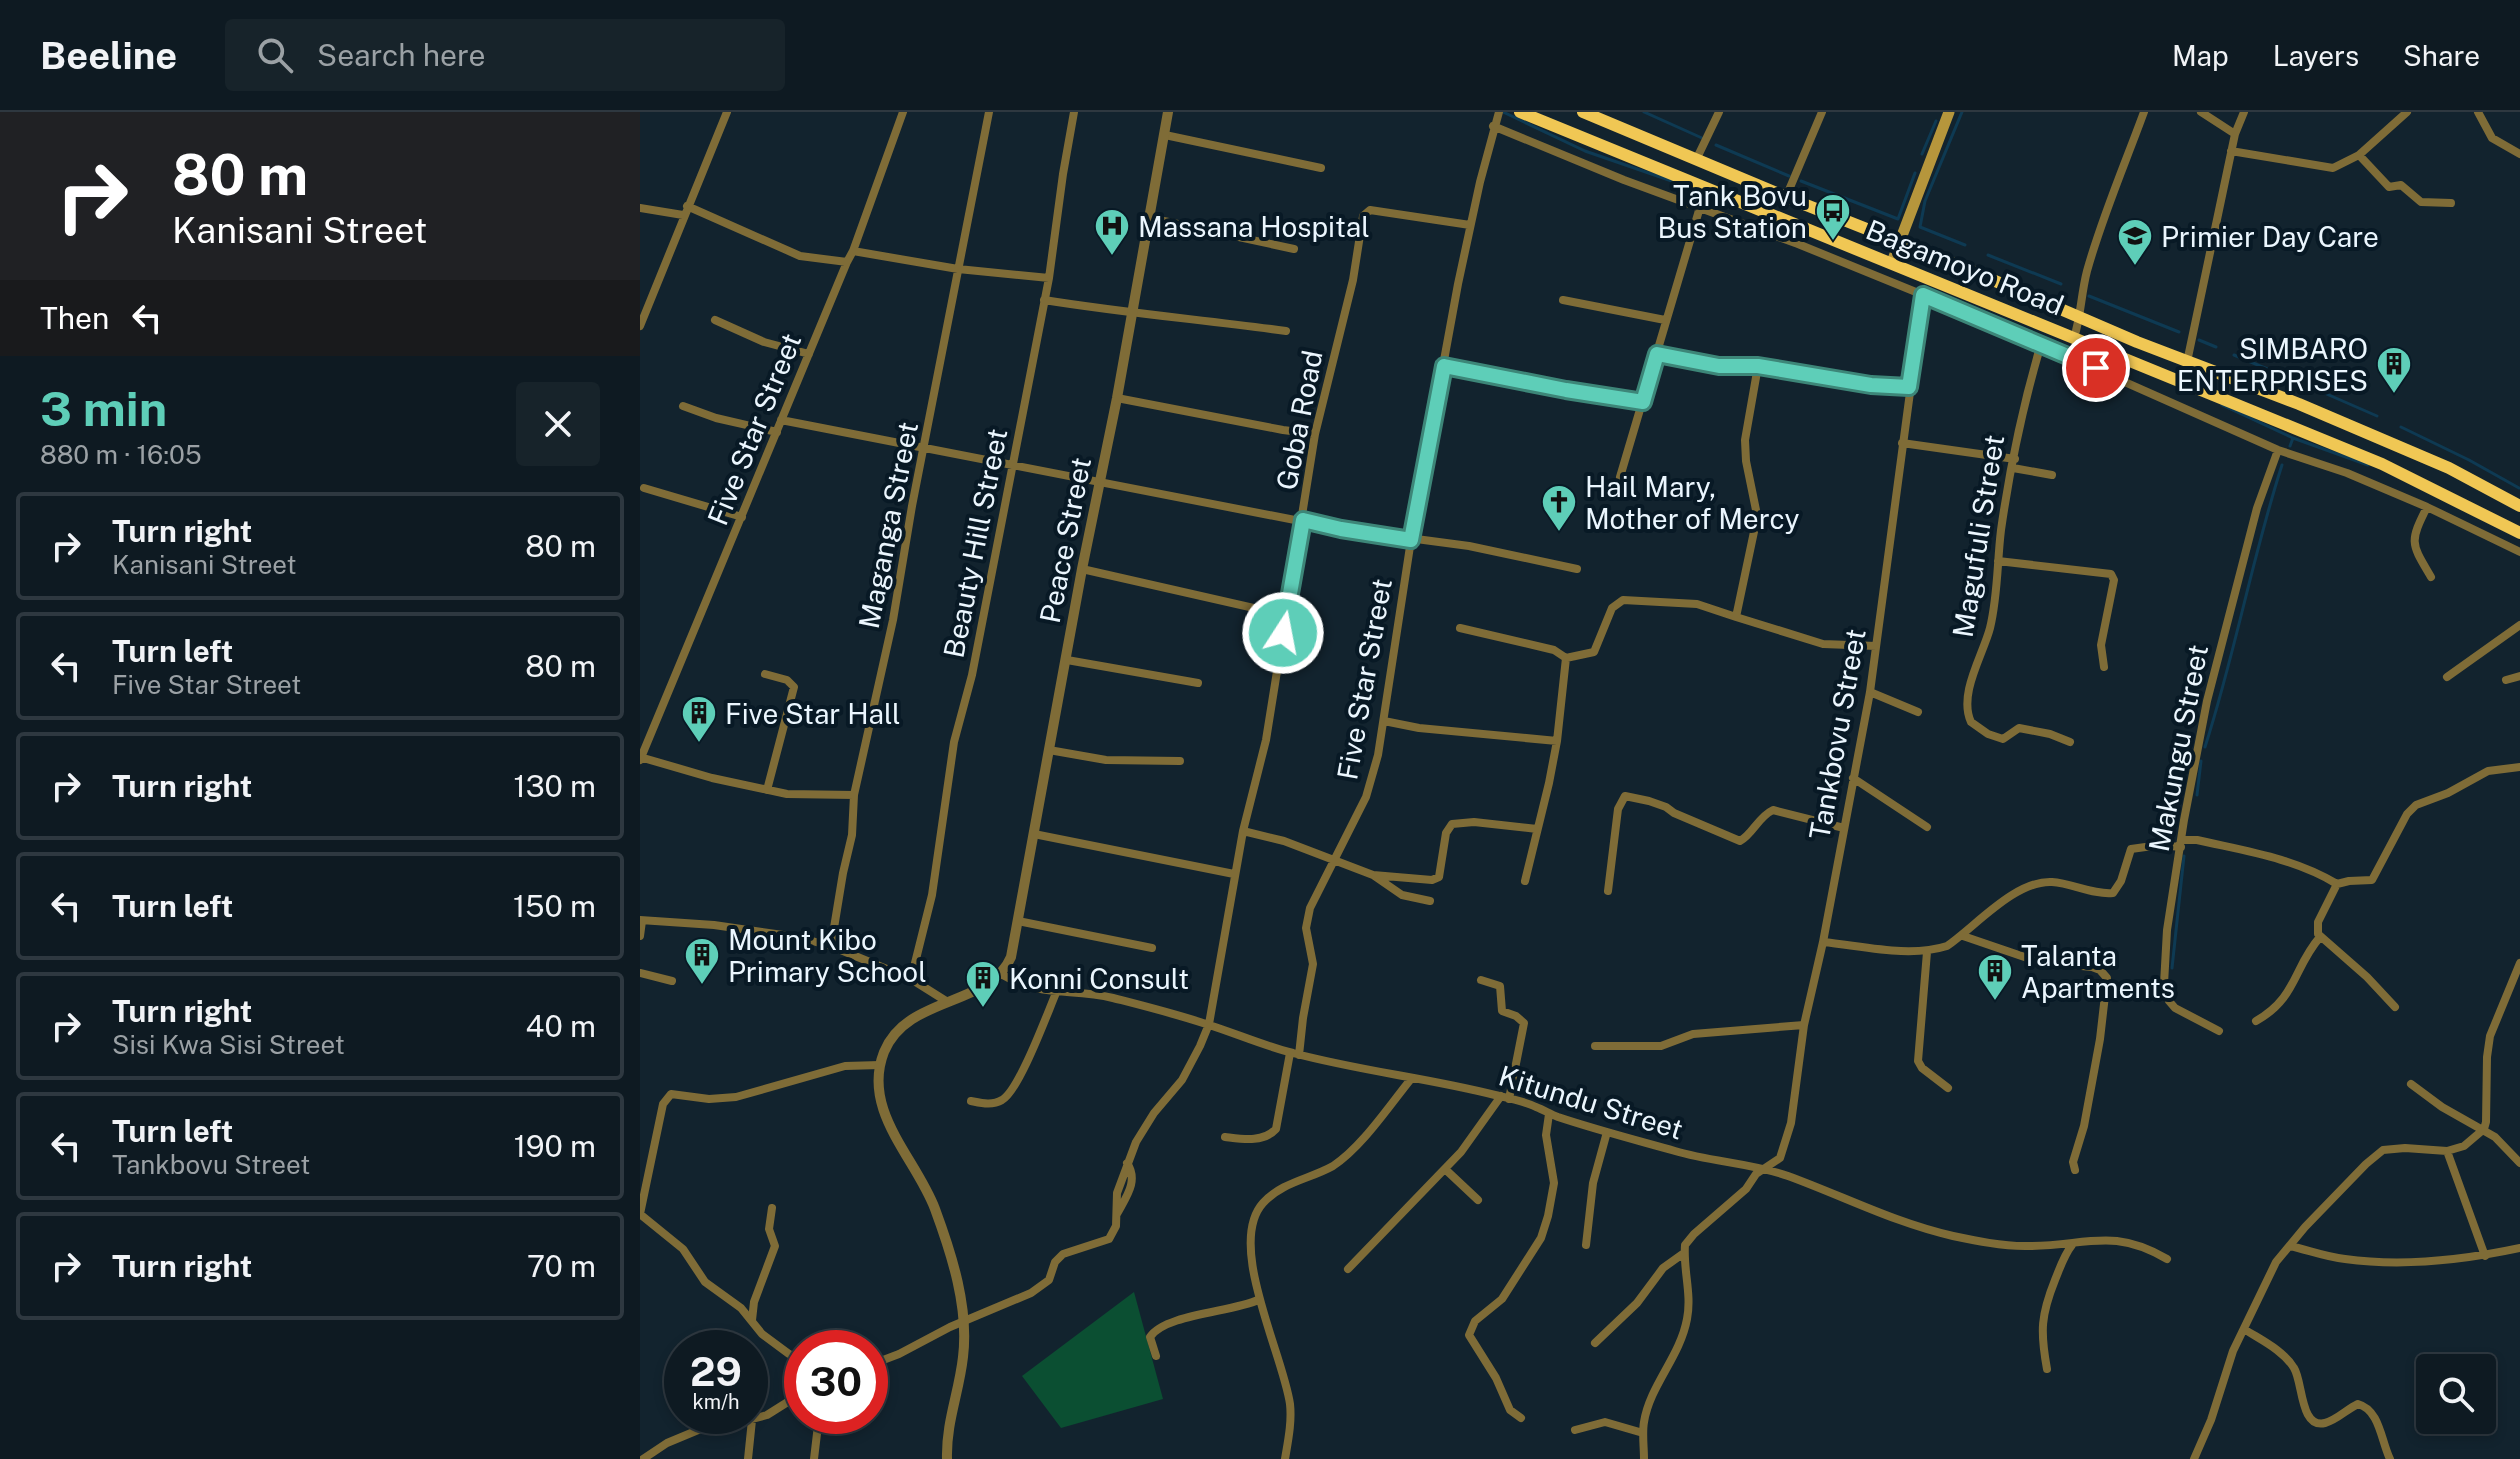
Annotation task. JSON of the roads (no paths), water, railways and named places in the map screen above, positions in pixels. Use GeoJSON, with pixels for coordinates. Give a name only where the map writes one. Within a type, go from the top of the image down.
{"type":"FeatureCollection","features":[{"type":"Feature","properties":{"kind":"highway","name":"Bagamoyo Road"},"geometry":{"type":"LineString","coordinates":[[1520,112],[2074,338],[2381,469],[2520,533]]}},
{"type":"Feature","properties":{"kind":"highway","name":"Bagamoyo Road"},"geometry":{"type":"LineString","coordinates":[[1583,112],[1611,118],[1786,197],[2187,362],[2299,404],[2435,462],[2520,506]]}},
{"type":"Feature","properties":{"kind":"main road"},"geometry":{"type":"LineString","coordinates":[[1892,262],[1949,112]]}},
{"type":"Feature","properties":{"kind":"street"},"geometry":{"type":"LineString","coordinates":[[640,326],[727,112]]}},
{"type":"Feature","properties":{"kind":"street","name":"Five Star Street"},"geometry":{"type":"LineString","coordinates":[[640,758],[853,251],[903,112]]}},
{"type":"Feature","properties":{"kind":"street","name":"Maganga Street"},"geometry":{"type":"LineString","coordinates":[[831,946],[852,835],[854,795],[893,620],[989,112]]}},
{"type":"Feature","properties":{"kind":"street","name":"Beauty Hill Street"},"geometry":{"type":"LineString","coordinates":[[911,979],[932,895],[954,742],[972,675],[1049,278],[1074,112]]}},
{"type":"Feature","properties":{"kind":"street","name":"Peace Street"},"geometry":{"type":"LineString","coordinates":[[1001,974],[1011,957],[1018,921],[1168,112]]}},
{"type":"Feature","properties":{"kind":"street","name":"Five Star Street"},"geometry":{"type":"LineString","coordinates":[[1243,1139],[1270,1136],[1276,1129],[1313,964],[1306,928],[1310,908],[1366,797],[1378,755],[1411,540],[1470,225],[1499,112]]}},
{"type":"Feature","properties":{"kind":"street"},"geometry":{"type":"LineString","coordinates":[[1697,158],[1719,112]]}},
{"type":"Feature","properties":{"kind":"street"},"geometry":{"type":"LineString","coordinates":[[1786,197],[1822,112]]}},
{"type":"Feature","properties":{"kind":"street"},"geometry":{"type":"LineString","coordinates":[[2074,338],[2081,317],[2081,299],[2088,270],[2144,112]]}},
{"type":"Feature","properties":{"kind":"street"},"geometry":{"type":"LineString","coordinates":[[2201,112],[2235,134]]}},
{"type":"Feature","properties":{"kind":"street"},"geometry":{"type":"LineString","coordinates":[[2187,362],[2231,151],[2244,112]]}},
{"type":"Feature","properties":{"kind":"street"},"geometry":{"type":"LineString","coordinates":[[2231,151],[2327,169],[2341,166],[2359,155],[2407,112]]}},
{"type":"Feature","properties":{"kind":"street"},"geometry":{"type":"LineString","coordinates":[[2478,112],[2492,138],[2520,154]]}},
{"type":"Feature","properties":{"kind":"street"},"geometry":{"type":"LineString","coordinates":[[1493,126],[1953,307],[2278,450],[2347,473],[2427,507],[2520,552]]}},
{"type":"Feature","properties":{"kind":"street"},"geometry":{"type":"LineString","coordinates":[[1165,135],[1321,168]]}},
{"type":"Feature","properties":{"kind":"street"},"geometry":{"type":"LineString","coordinates":[[2359,155],[2389,187],[2401,185],[2421,202],[2451,203]]}},
{"type":"Feature","properties":{"kind":"street"},"geometry":{"type":"LineString","coordinates":[[1620,477],[1700,207]]}},
{"type":"Feature","properties":{"kind":"street"},"geometry":{"type":"LineString","coordinates":[[640,208],[685,211],[800,256],[847,262]]}},
{"type":"Feature","properties":{"kind":"street","name":"Goba Road"},"geometry":{"type":"LineString","coordinates":[[965,1322],[1015,1301],[1045,1284],[1053,1274],[1055,1262],[1063,1254],[1109,1239],[1116,1226],[1117,1193],[1127,1163],[1143,1129],[1193,1064],[1209,1024],[1234,874],[1266,740],[1315,434],[1353,280],[1363,216],[1370,210],[1470,225]]}},
{"type":"Feature","properties":{"kind":"street"},"geometry":{"type":"LineString","coordinates":[[1150,218],[1294,249]]}},
{"type":"Feature","properties":{"kind":"street"},"geometry":{"type":"LineString","coordinates":[[853,251],[958,269],[1049,278]]}},
{"type":"Feature","properties":{"kind":"street"},"geometry":{"type":"LineString","coordinates":[[1953,307],[1959,291]]}},
{"type":"Feature","properties":{"kind":"street","name":"Tankbovu Street"},"geometry":{"type":"LineString","coordinates":[[1595,1343],[1637,1303],[1663,1268],[1684,1253],[1689,1239],[1746,1189],[1756,1174],[1780,1158],[1791,1123],[1804,1025],[1823,942],[1870,692],[1923,295]]}},
{"type":"Feature","properties":{"kind":"street"},"geometry":{"type":"LineString","coordinates":[[1044,300],[1131,314],[1193,318],[1286,331]]}},
{"type":"Feature","properties":{"kind":"street"},"geometry":{"type":"LineString","coordinates":[[1563,300],[1665,320]]}},
{"type":"Feature","properties":{"kind":"street"},"geometry":{"type":"LineString","coordinates":[[715,320],[764,342],[809,354]]}},
{"type":"Feature","properties":{"kind":"street","name":"Magufuli Street"},"geometry":{"type":"LineString","coordinates":[[2041,344],[2018,428],[2002,523],[1993,614],[1971,686],[1969,717],[1978,728],[1997,738],[2003,739],[2019,728],[2070,742]]}},
{"type":"Feature","properties":{"kind":"street"},"geometry":{"type":"LineString","coordinates":[[1657,354],[1719,366],[1758,366],[1871,385],[1909,387]]}},
{"type":"Feature","properties":{"kind":"street"},"geometry":{"type":"LineString","coordinates":[[1444,366],[1643,402]]}},
{"type":"Feature","properties":{"kind":"street"},"geometry":{"type":"LineString","coordinates":[[1736,617],[1755,527],[1756,510],[1745,440],[1758,366]]}},
{"type":"Feature","properties":{"kind":"street"},"geometry":{"type":"LineString","coordinates":[[1117,398],[1315,434]]}},
{"type":"Feature","properties":{"kind":"street"},"geometry":{"type":"LineString","coordinates":[[683,406],[716,418],[777,432]]}},
{"type":"Feature","properties":{"kind":"street"},"geometry":{"type":"LineString","coordinates":[[781,420],[1341,529],[1469,546],[1577,569]]}},
{"type":"Feature","properties":{"kind":"street"},"geometry":{"type":"LineString","coordinates":[[1902,443],[2014,464],[2052,475]]}},
{"type":"Feature","properties":{"kind":"street","name":"Makungu Street"},"geometry":{"type":"LineString","coordinates":[[2219,1031],[2175,1008],[2165,992],[2169,919],[2184,820],[2215,665],[2257,508],[2278,450]]}},
{"type":"Feature","properties":{"kind":"street"},"geometry":{"type":"LineString","coordinates":[[644,488],[742,517]]}},
{"type":"Feature","properties":{"kind":"street"},"geometry":{"type":"LineString","coordinates":[[2427,507],[2413,536],[2414,546],[2431,577]]}},
{"type":"Feature","properties":{"kind":"street"},"geometry":{"type":"LineString","coordinates":[[1998,561],[2111,574],[2114,580],[2101,645],[2104,667]]}},
{"type":"Feature","properties":{"kind":"street"},"geometry":{"type":"LineString","coordinates":[[1082,569],[1285,615]]}},
{"type":"Feature","properties":{"kind":"street"},"geometry":{"type":"LineString","coordinates":[[1460,628],[1554,650],[1566,658],[1594,652],[1612,608],[1623,600],[1697,604],[1823,644],[1876,646]]}},
{"type":"Feature","properties":{"kind":"street"},"geometry":{"type":"LineString","coordinates":[[2447,677],[2520,625]]}},
{"type":"Feature","properties":{"kind":"street"},"geometry":{"type":"LineString","coordinates":[[1525,881],[1557,741],[1566,658]]}},
{"type":"Feature","properties":{"kind":"street"},"geometry":{"type":"LineString","coordinates":[[1067,660],[1198,683]]}},
{"type":"Feature","properties":{"kind":"street"},"geometry":{"type":"LineString","coordinates":[[765,674],[787,680],[794,687],[767,790]]}},
{"type":"Feature","properties":{"kind":"street"},"geometry":{"type":"LineString","coordinates":[[2506,680],[2520,676]]}},
{"type":"Feature","properties":{"kind":"street"},"geometry":{"type":"LineString","coordinates":[[1870,692],[1918,712]]}},
{"type":"Feature","properties":{"kind":"street"},"geometry":{"type":"LineString","coordinates":[[1384,721],[1419,728],[1557,741]]}},
{"type":"Feature","properties":{"kind":"street"},"geometry":{"type":"LineString","coordinates":[[1049,750],[1106,760],[1180,761]]}},
{"type":"Feature","properties":{"kind":"street"},"geometry":{"type":"LineString","coordinates":[[640,758],[767,790],[806,796],[854,795]]}},
{"type":"Feature","properties":{"kind":"street"},"geometry":{"type":"LineString","coordinates":[[1823,942],[1927,952],[1947,946],[1963,936],[2012,895],[2029,887],[2050,882],[2113,893],[2121,881],[2131,849],[2197,840],[2295,863],[2337,884],[2372,880],[2407,814],[2416,805],[2448,793],[2488,771],[2520,767]]}},
{"type":"Feature","properties":{"kind":"street"},"geometry":{"type":"LineString","coordinates":[[1853,778],[1927,827]]}},
{"type":"Feature","properties":{"kind":"street"},"geometry":{"type":"LineString","coordinates":[[1608,891],[1618,809],[1625,796],[1666,807],[1740,841],[1762,817],[1773,810],[1844,828]]}},
{"type":"Feature","properties":{"kind":"street"},"geometry":{"type":"LineString","coordinates":[[1373,875],[1415,880],[1438,879],[1446,833],[1452,824],[1474,822],[1537,829]]}},
{"type":"Feature","properties":{"kind":"street"},"geometry":{"type":"LineString","coordinates":[[1243,831],[1284,841],[1333,859],[1373,875],[1402,895],[1430,901]]}},
{"type":"Feature","properties":{"kind":"street"},"geometry":{"type":"LineString","coordinates":[[1034,834],[1234,874]]}},
{"type":"Feature","properties":{"kind":"street"},"geometry":{"type":"LineString","coordinates":[[2337,884],[2318,922],[2320,937],[2367,977],[2395,1007]]}},
{"type":"Feature","properties":{"kind":"street"},"geometry":{"type":"LineString","coordinates":[[640,936],[641,920],[761,931],[831,946],[911,979],[946,1001]]}},
{"type":"Feature","properties":{"kind":"street"},"geometry":{"type":"LineString","coordinates":[[1018,921],[1152,948]]}},
{"type":"Feature","properties":{"kind":"street"},"geometry":{"type":"LineString","coordinates":[[1963,936],[2039,962],[2092,967],[2107,978],[2100,1039],[2084,1126],[2073,1162],[2075,1170]]}},
{"type":"Feature","properties":{"kind":"street"},"geometry":{"type":"LineString","coordinates":[[2256,1021],[2282,1002],[2310,949],[2320,937]]}},
{"type":"Feature","properties":{"kind":"street"},"geometry":{"type":"LineString","coordinates":[[1927,952],[1918,1061],[1922,1068],[1948,1088]]}},
{"type":"Feature","properties":{"kind":"street"},"geometry":{"type":"LineString","coordinates":[[2194,1459],[2211,1420],[2233,1351],[2276,1262],[2331,1198],[2383,1150],[2447,1151],[2464,1146],[2484,1129],[2490,1036],[2520,963]]}},
{"type":"Feature","properties":{"kind":"street"},"geometry":{"type":"LineString","coordinates":[[640,973],[672,981]]}},
{"type":"Feature","properties":{"kind":"street"},"geometry":{"type":"LineString","coordinates":[[947,1459],[947,1430],[963,1360],[965,1322],[957,1281],[934,1207],[882,1107],[880,1065],[886,1049],[904,1027],[946,1001],[974,991],[1001,974]]}},
{"type":"Feature","properties":{"kind":"street","name":"Kitundu Street"},"geometry":{"type":"LineString","coordinates":[[1001,974],[1028,988],[1056,993],[1096,994],[1209,1024],[1295,1054],[1411,1079],[1456,1085],[1535,1106],[1549,1114],[1692,1156],[1784,1174],[1903,1222],[1934,1231],[2012,1245],[2073,1245],[2103,1239],[2119,1240],[2167,1259]]}},
{"type":"Feature","properties":{"kind":"street"},"geometry":{"type":"LineString","coordinates":[[1348,1269],[1445,1169],[1505,1098],[1524,1023],[1502,1011],[1500,986],[1481,980]]}},
{"type":"Feature","properties":{"kind":"street"},"geometry":{"type":"LineString","coordinates":[[971,1101],[990,1104],[1007,1096],[1034,1046],[1056,993]]}},
{"type":"Feature","properties":{"kind":"street"},"geometry":{"type":"LineString","coordinates":[[1595,1046],[1661,1046],[1693,1034],[1804,1025]]}},
{"type":"Feature","properties":{"kind":"street"},"geometry":{"type":"LineString","coordinates":[[784,1351],[773,1344],[741,1308],[705,1282],[683,1249],[640,1214],[666,1098],[671,1094],[709,1099],[736,1097],[845,1066],[880,1065]]}},
{"type":"Feature","properties":{"kind":"street"},"geometry":{"type":"LineString","coordinates":[[1285,1459],[1290,1404],[1276,1349],[1258,1300],[1250,1226],[1263,1203],[1282,1188],[1334,1165],[1345,1156],[1411,1079]]}},
{"type":"Feature","properties":{"kind":"street"},"geometry":{"type":"LineString","coordinates":[[2411,1084],[2442,1107],[2484,1129],[2504,1144],[2520,1163]]}},
{"type":"Feature","properties":{"kind":"street"},"geometry":{"type":"LineString","coordinates":[[1521,1418],[1510,1410],[1496,1378],[1473,1344],[1470,1332],[1475,1321],[1502,1299],[1541,1238],[1554,1183],[1546,1135],[1549,1114]]}},
{"type":"Feature","properties":{"kind":"street"},"geometry":{"type":"LineString","coordinates":[[1586,1245],[1593,1183],[1607,1132]]}},
{"type":"Feature","properties":{"kind":"street"},"geometry":{"type":"LineString","coordinates":[[1225,1137],[1243,1139],[1241,1151]]}},
{"type":"Feature","properties":{"kind":"street"},"geometry":{"type":"LineString","coordinates":[[2447,1151],[2485,1256]]}},
{"type":"Feature","properties":{"kind":"street"},"geometry":{"type":"LineString","coordinates":[[1445,1169],[1478,1200]]}},
{"type":"Feature","properties":{"kind":"street"},"geometry":{"type":"LineString","coordinates":[[752,1320],[754,1302],[775,1246],[769,1229],[772,1208]]}},
{"type":"Feature","properties":{"kind":"street"},"geometry":{"type":"LineString","coordinates":[[2047,1369],[2041,1335],[2043,1310],[2065,1256],[2073,1245]]}},
{"type":"Feature","properties":{"kind":"street"},"geometry":{"type":"LineString","coordinates":[[2290,1246],[2346,1259],[2415,1261],[2485,1256],[2520,1248]]}},
{"type":"Feature","properties":{"kind":"street"},"geometry":{"type":"LineString","coordinates":[[1646,1457],[1643,1423],[1653,1395],[1672,1361],[1687,1319],[1689,1303],[1684,1253]]}},
{"type":"Feature","properties":{"kind":"street"},"geometry":{"type":"LineString","coordinates":[[1156,1356],[1150,1337],[1157,1330],[1199,1314],[1258,1300]]}},
{"type":"Feature","properties":{"kind":"street"},"geometry":{"type":"LineString","coordinates":[[888,1358],[965,1322]]}},
{"type":"Feature","properties":{"kind":"street"},"geometry":{"type":"LineString","coordinates":[[2244,1329],[2289,1361],[2301,1383],[2305,1410],[2315,1422],[2326,1423],[2358,1404],[2366,1406],[2375,1416],[2390,1459]]}},
{"type":"Feature","properties":{"kind":"street"},"geometry":{"type":"LineString","coordinates":[[1575,1430],[1605,1422],[1643,1433]]}},
{"type":"Feature","properties":{"kind":"street"},"geometry":{"type":"LineString","coordinates":[[643,1459],[667,1443],[689,1434]]}},
{"type":"Feature","properties":{"kind":"street"},"geometry":{"type":"LineString","coordinates":[[748,1459],[751,1434]]}},
{"type":"Feature","properties":{"kind":"street"},"geometry":{"type":"LineString","coordinates":[[814,1459],[817,1434]]}},
{"type":"Feature","properties":{"kind":"waterway"},"geometry":{"type":"LineString","coordinates":[[1503,112],[1585,151],[1692,188]]}},
{"type":"Feature","properties":{"kind":"waterway"},"geometry":{"type":"LineString","coordinates":[[1644,112],[1702,138]]}},
{"type":"Feature","properties":{"kind":"waterway"},"geometry":{"type":"LineString","coordinates":[[1962,112],[1925,201],[1920,227],[1965,245]]}},
{"type":"Feature","properties":{"kind":"waterway"},"geometry":{"type":"LineString","coordinates":[[1922,154],[1936,121]]}},
{"type":"Feature","properties":{"kind":"waterway"},"geometry":{"type":"LineString","coordinates":[[1716,145],[1789,176]]}},
{"type":"Feature","properties":{"kind":"waterway"},"geometry":{"type":"LineString","coordinates":[[1801,181],[1898,219],[1915,173]]}},
{"type":"Feature","properties":{"kind":"waterway"},"geometry":{"type":"LineString","coordinates":[[1988,255],[2061,284]]}},
{"type":"Feature","properties":{"kind":"waterway"},"geometry":{"type":"LineString","coordinates":[[2089,296],[2179,332]]}},
{"type":"Feature","properties":{"kind":"waterway"},"geometry":{"type":"LineString","coordinates":[[2199,340],[2216,347]]}},
{"type":"Feature","properties":{"kind":"waterway"},"geometry":{"type":"LineString","coordinates":[[2234,355],[2291,379]]}},
{"type":"Feature","properties":{"kind":"waterway"},"geometry":{"type":"LineString","coordinates":[[2322,392],[2377,416]]}},
{"type":"Feature","properties":{"kind":"waterway"},"geometry":{"type":"LineString","coordinates":[[2222,405],[2293,438],[2368,465]]}},
{"type":"Feature","properties":{"kind":"waterway"},"geometry":{"type":"LineString","coordinates":[[2401,427],[2519,488]]}},
{"type":"Feature","properties":{"kind":"waterway"},"geometry":{"type":"LineString","coordinates":[[2290,446],[2293,438]]}},
{"type":"Feature","properties":{"kind":"waterway"},"geometry":{"type":"LineString","coordinates":[[2205,747],[2282,465]]}},
{"type":"Feature","properties":{"kind":"waterway"},"geometry":{"type":"LineString","coordinates":[[2197,795],[2201,761]]}},
{"type":"Feature","properties":{"kind":"waterway"},"geometry":{"type":"LineString","coordinates":[[2172,968],[2184,856]]}},
{"type":"Feature","properties":{"kind":"place","name":"Tank Bovu Bus Station"},"geometry":{"type":"Point","coordinates":[1833,242]}},
{"type":"Feature","properties":{"kind":"place","name":"Massana Hospital"},"geometry":{"type":"Point","coordinates":[1112,257]}},
{"type":"Feature","properties":{"kind":"place","name":"Primier Day Care"},"geometry":{"type":"Point","coordinates":[2135,267]}},
{"type":"Feature","properties":{"kind":"place","name":"SIMBARO ENTERPRISES"},"geometry":{"type":"Point","coordinates":[2394,395]}},
{"type":"Feature","properties":{"kind":"place","name":"Hail Mary, Mother of Mercy"},"geometry":{"type":"Point","coordinates":[1559,533]}},
{"type":"Feature","properties":{"kind":"place","name":"Five Star Hall"},"geometry":{"type":"Point","coordinates":[699,744]}},
{"type":"Feature","properties":{"kind":"place","name":"Mount Kibo Primary School"},"geometry":{"type":"Point","coordinates":[702,986]}},
{"type":"Feature","properties":{"kind":"place","name":"Talanta Apartments"},"geometry":{"type":"Point","coordinates":[1995,1002]}},
{"type":"Feature","properties":{"kind":"place","name":"Konni Consult"},"geometry":{"type":"Point","coordinates":[983,1009]}}]}
